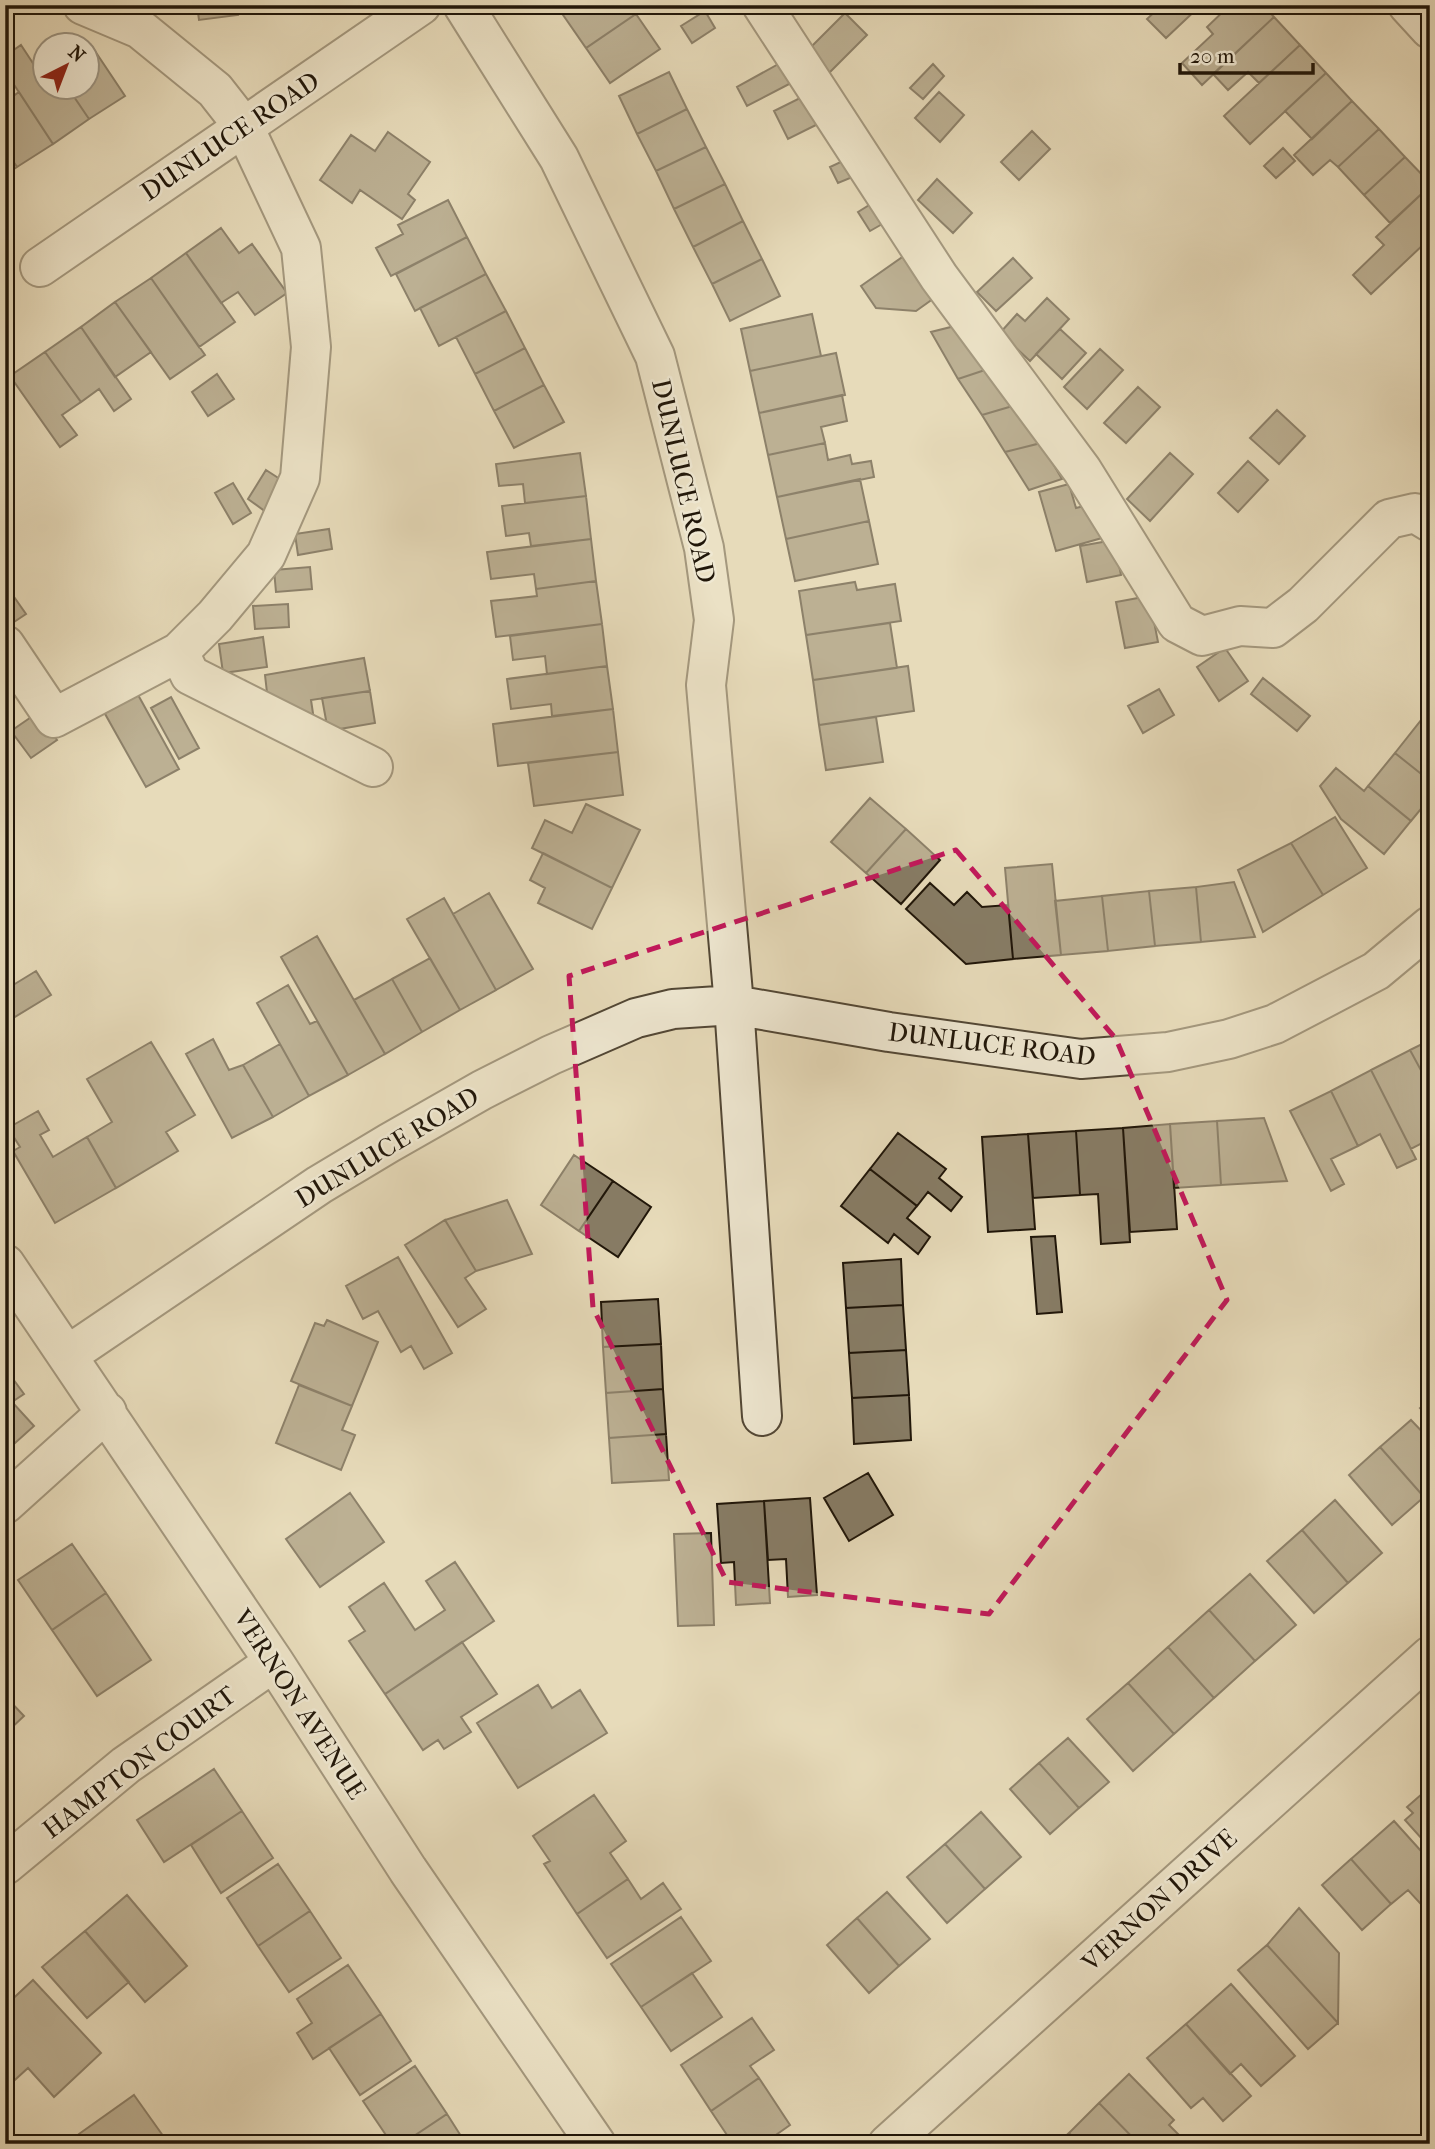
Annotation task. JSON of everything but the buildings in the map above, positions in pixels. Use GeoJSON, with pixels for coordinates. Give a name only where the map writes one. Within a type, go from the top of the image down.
{"type":"FeatureCollection","features":[{"type":"Feature","properties":{"kind":"street"},"geometry":{"type":"LineString","coordinates":[[5,645],[54,718],[179,652],[215,616],[265,555],[300,478],[311,347],[301,248],[244,127],[215,90],[140,29],[83,5]]}},
{"type":"Feature","properties":{"kind":"street","name":"DUNLUCE ROAD"},"geometry":{"type":"LineString","coordinates":[[40,267],[421,5]]}},
{"type":"Feature","properties":{"kind":"street","name":"DUNLUCE ROAD"},"geometry":{"type":"LineString","coordinates":[[463,5],[559,158],[655,356],[704,548],[714,620],[706,685],[734,1005],[762,1416]]}},
{"type":"Feature","properties":{"kind":"street"},"geometry":{"type":"LineString","coordinates":[[762,5],[939,277],[1082,470],[1177,623],[1202,636],[1240,626],[1273,628],[1303,605],[1389,519],[1415,513],[1430,522]]}},
{"type":"Feature","properties":{"kind":"street"},"geometry":{"type":"LineString","coordinates":[[1408,5],[1430,29]]}},
{"type":"Feature","properties":{"kind":"street"},"geometry":{"type":"LineString","coordinates":[[179,652],[190,675],[373,767]]}},
{"type":"Feature","properties":{"kind":"street","name":"DUNLUCE ROAD"},"geometry":{"type":"LineString","coordinates":[[68,1355],[319,1185],[482,1090],[562,1050],[636,1018],[673,1009],[734,1005],[889,1032],[1081,1059],[1168,1052],[1229,1039],[1275,1024],[1376,971],[1430,926]]}},
{"type":"Feature","properties":{"kind":"street","name":"VERNON AVENUE"},"geometry":{"type":"LineString","coordinates":[[5,1264],[274,1662],[402,1860],[596,2144]]}},
{"type":"Feature","properties":{"kind":"street"},"geometry":{"type":"LineString","coordinates":[[5,1504],[107,1412]]}},
{"type":"Feature","properties":{"kind":"street","name":"VERNON DRIVE"},"geometry":{"type":"LineString","coordinates":[[888,2144],[1430,1656]]}},
{"type":"Feature","properties":{"kind":"street","name":"HAMPTON COURT"},"geometry":{"type":"LineString","coordinates":[[5,1865],[126,1765],[274,1662]]}},
{"type":"Feature","properties":{"kind":"highlighted area"},"geometry":{"type":"Polygon","coordinates":[[[956,850],[1116,1039],[1227,1300],[989,1614],[727,1582],[593,1308],[569,976],[956,850]]]}}]}
